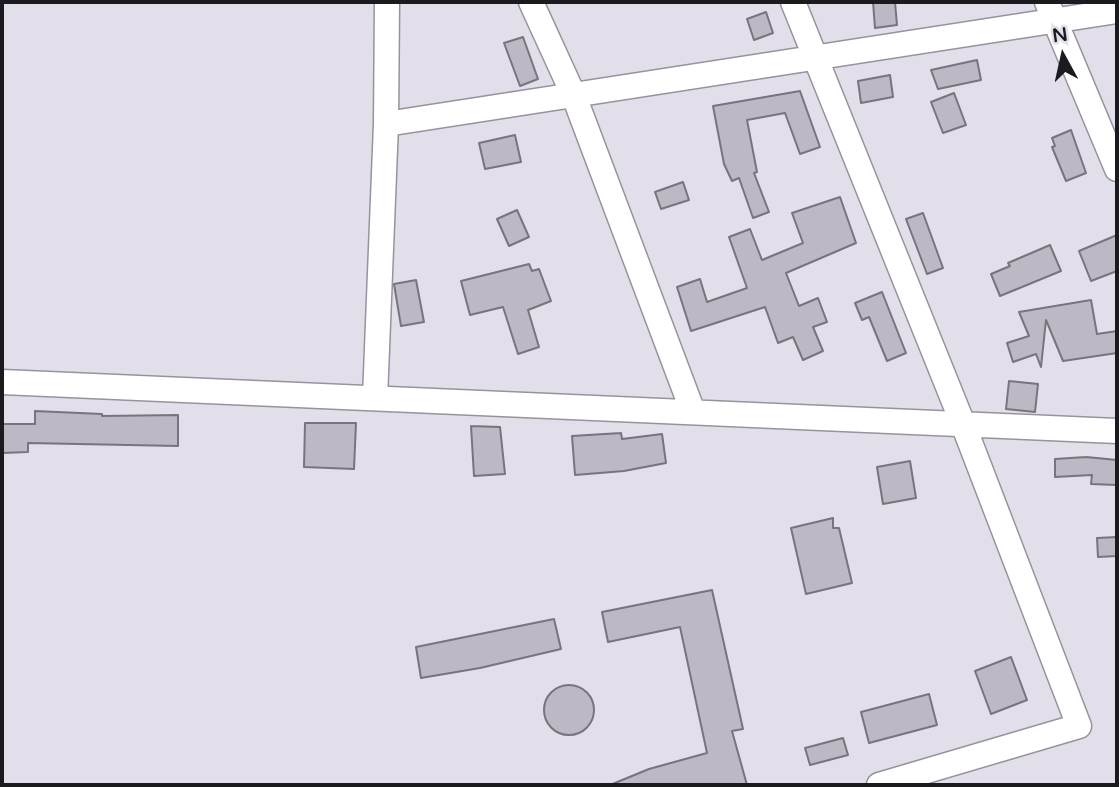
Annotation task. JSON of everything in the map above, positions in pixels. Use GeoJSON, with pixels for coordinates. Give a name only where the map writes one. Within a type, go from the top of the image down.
{"type":"FeatureCollection","features":[{"type":"Feature","properties":{"kind":"street"},"geometry":{"type":"LineString","coordinates":[[374,398],[386,124],[387,2]]}},
{"type":"Feature","properties":{"kind":"street"},"geometry":{"type":"LineString","coordinates":[[531,2],[574,96],[693,412]]}},
{"type":"Feature","properties":{"kind":"street"},"geometry":{"type":"LineString","coordinates":[[793,2],[963,424],[1079,726],[879,785]]}},
{"type":"Feature","properties":{"kind":"street"},"geometry":{"type":"LineString","coordinates":[[386,124],[816,58],[1050,11],[1117,11]]}},
{"type":"Feature","properties":{"kind":"street"},"geometry":{"type":"LineString","coordinates":[[1050,11],[1117,169]]}},
{"type":"Feature","properties":{"kind":"street"},"geometry":{"type":"LineString","coordinates":[[2,382],[1117,431]]}},
{"type":"Feature","properties":{"kind":"building"},"geometry":{"type":"Polygon","coordinates":[[[873,2],[895,2],[897,25],[875,28],[873,2]]]}},
{"type":"Feature","properties":{"kind":"building"},"geometry":{"type":"Polygon","coordinates":[[[766,12],[773,33],[754,40],[747,19],[766,12]]]}},
{"type":"Feature","properties":{"kind":"building"},"geometry":{"type":"Polygon","coordinates":[[[523,37],[538,79],[520,86],[504,43],[523,37]]]}},
{"type":"Feature","properties":{"kind":"building"},"geometry":{"type":"Polygon","coordinates":[[[977,60],[981,80],[938,89],[931,70],[977,60]]]}},
{"type":"Feature","properties":{"kind":"building"},"geometry":{"type":"Polygon","coordinates":[[[890,75],[893,97],[861,103],[858,81],[890,75]]]}},
{"type":"Feature","properties":{"kind":"building"},"geometry":{"type":"Polygon","coordinates":[[[800,91],[820,147],[800,154],[785,113],[747,120],[757,172],[754,173],[769,212],[753,218],[739,178],[732,181],[724,164],[713,106],[800,91]]]}},
{"type":"Feature","properties":{"kind":"building"},"geometry":{"type":"Polygon","coordinates":[[[954,93],[966,125],[943,133],[931,102],[954,93]]]}},
{"type":"Feature","properties":{"kind":"building"},"geometry":{"type":"Polygon","coordinates":[[[1071,130],[1086,173],[1066,181],[1052,147],[1055,146],[1052,138],[1071,130]]]}},
{"type":"Feature","properties":{"kind":"building"},"geometry":{"type":"Polygon","coordinates":[[[515,135],[521,162],[485,169],[479,143],[515,135]]]}},
{"type":"Feature","properties":{"kind":"building"},"geometry":{"type":"Polygon","coordinates":[[[683,182],[689,200],[661,209],[655,192],[683,182]]]}},
{"type":"Feature","properties":{"kind":"building"},"geometry":{"type":"Polygon","coordinates":[[[840,197],[856,243],[786,273],[799,306],[818,298],[827,322],[813,327],[823,351],[803,360],[793,337],[778,343],[765,307],[691,331],[677,287],[700,279],[707,302],[747,288],[729,237],[750,229],[762,260],[803,243],[792,213],[840,197]]]}},
{"type":"Feature","properties":{"kind":"building"},"geometry":{"type":"Polygon","coordinates":[[[517,210],[529,237],[509,246],[497,219],[517,210]]]}},
{"type":"Feature","properties":{"kind":"building"},"geometry":{"type":"Polygon","coordinates":[[[923,213],[943,268],[927,274],[906,219],[923,213]]]}},
{"type":"Feature","properties":{"kind":"building"},"geometry":{"type":"Polygon","coordinates":[[[1117,235],[1117,271],[1091,281],[1079,251],[1117,235]]]}},
{"type":"Feature","properties":{"kind":"building"},"geometry":{"type":"Polygon","coordinates":[[[1050,245],[1061,271],[1000,296],[991,274],[1010,266],[1008,263],[1050,245]]]}},
{"type":"Feature","properties":{"kind":"building"},"geometry":{"type":"Polygon","coordinates":[[[529,264],[532,271],[539,269],[551,301],[528,310],[539,347],[518,354],[503,307],[470,315],[461,281],[529,264]]]}},
{"type":"Feature","properties":{"kind":"building"},"geometry":{"type":"Polygon","coordinates":[[[416,280],[424,322],[401,326],[394,284],[416,280]]]}},
{"type":"Feature","properties":{"kind":"building"},"geometry":{"type":"Polygon","coordinates":[[[882,292],[906,353],[887,361],[869,317],[862,320],[855,303],[882,292]]]}},
{"type":"Feature","properties":{"kind":"building"},"geometry":{"type":"Polygon","coordinates":[[[1091,300],[1097,334],[1117,331],[1117,353],[1063,361],[1046,320],[1041,367],[1036,354],[1013,362],[1007,343],[1029,336],[1019,312],[1091,300]]]}},
{"type":"Feature","properties":{"kind":"building"},"geometry":{"type":"Polygon","coordinates":[[[1009,381],[1038,384],[1035,412],[1006,409],[1009,381]]]}},
{"type":"Feature","properties":{"kind":"building"},"geometry":{"type":"Polygon","coordinates":[[[35,411],[102,416],[178,415],[178,446],[28,443],[28,452],[2,453],[2,424],[35,424],[35,411]]]}},
{"type":"Feature","properties":{"kind":"building"},"geometry":{"type":"Polygon","coordinates":[[[305,423],[356,423],[354,469],[304,467],[305,423]]]}},
{"type":"Feature","properties":{"kind":"building"},"geometry":{"type":"Polygon","coordinates":[[[471,426],[500,427],[505,474],[474,476],[471,426]]]}},
{"type":"Feature","properties":{"kind":"building"},"geometry":{"type":"Polygon","coordinates":[[[621,433],[622,439],[662,434],[666,463],[624,471],[575,475],[572,436],[621,433]]]}},
{"type":"Feature","properties":{"kind":"building"},"geometry":{"type":"Polygon","coordinates":[[[1086,457],[1117,460],[1117,485],[1091,484],[1092,475],[1055,477],[1055,459],[1086,457]]]}},
{"type":"Feature","properties":{"kind":"building"},"geometry":{"type":"Polygon","coordinates":[[[910,461],[916,498],[883,504],[877,467],[910,461]]]}},
{"type":"Feature","properties":{"kind":"building"},"geometry":{"type":"Polygon","coordinates":[[[833,518],[833,528],[839,528],[852,583],[806,594],[791,528],[833,518]]]}},
{"type":"Feature","properties":{"kind":"building"},"geometry":{"type":"Polygon","coordinates":[[[1117,537],[1117,556],[1098,557],[1097,538],[1117,537]]]}},
{"type":"Feature","properties":{"kind":"building"},"geometry":{"type":"Polygon","coordinates":[[[712,590],[743,729],[732,731],[747,785],[610,785],[649,769],[707,753],[680,627],[608,642],[602,612],[712,590]]]}},
{"type":"Feature","properties":{"kind":"building"},"geometry":{"type":"Polygon","coordinates":[[[554,619],[561,649],[480,668],[421,678],[416,647],[554,619]]]}},
{"type":"Feature","properties":{"kind":"building"},"geometry":{"type":"Polygon","coordinates":[[[1011,657],[1027,700],[991,714],[975,671],[1011,657]]]}},
{"type":"Feature","properties":{"kind":"building"},"geometry":{"type":"Polygon","coordinates":[[[559,686],[579,686],[593,700],[593,720],[579,734],[559,734],[545,720],[545,700],[559,686]]]}},
{"type":"Feature","properties":{"kind":"building"},"geometry":{"type":"Polygon","coordinates":[[[929,694],[937,725],[869,743],[861,712],[929,694]]]}},
{"type":"Feature","properties":{"kind":"building"},"geometry":{"type":"Polygon","coordinates":[[[843,738],[848,755],[810,765],[805,748],[843,738]]]}}]}
